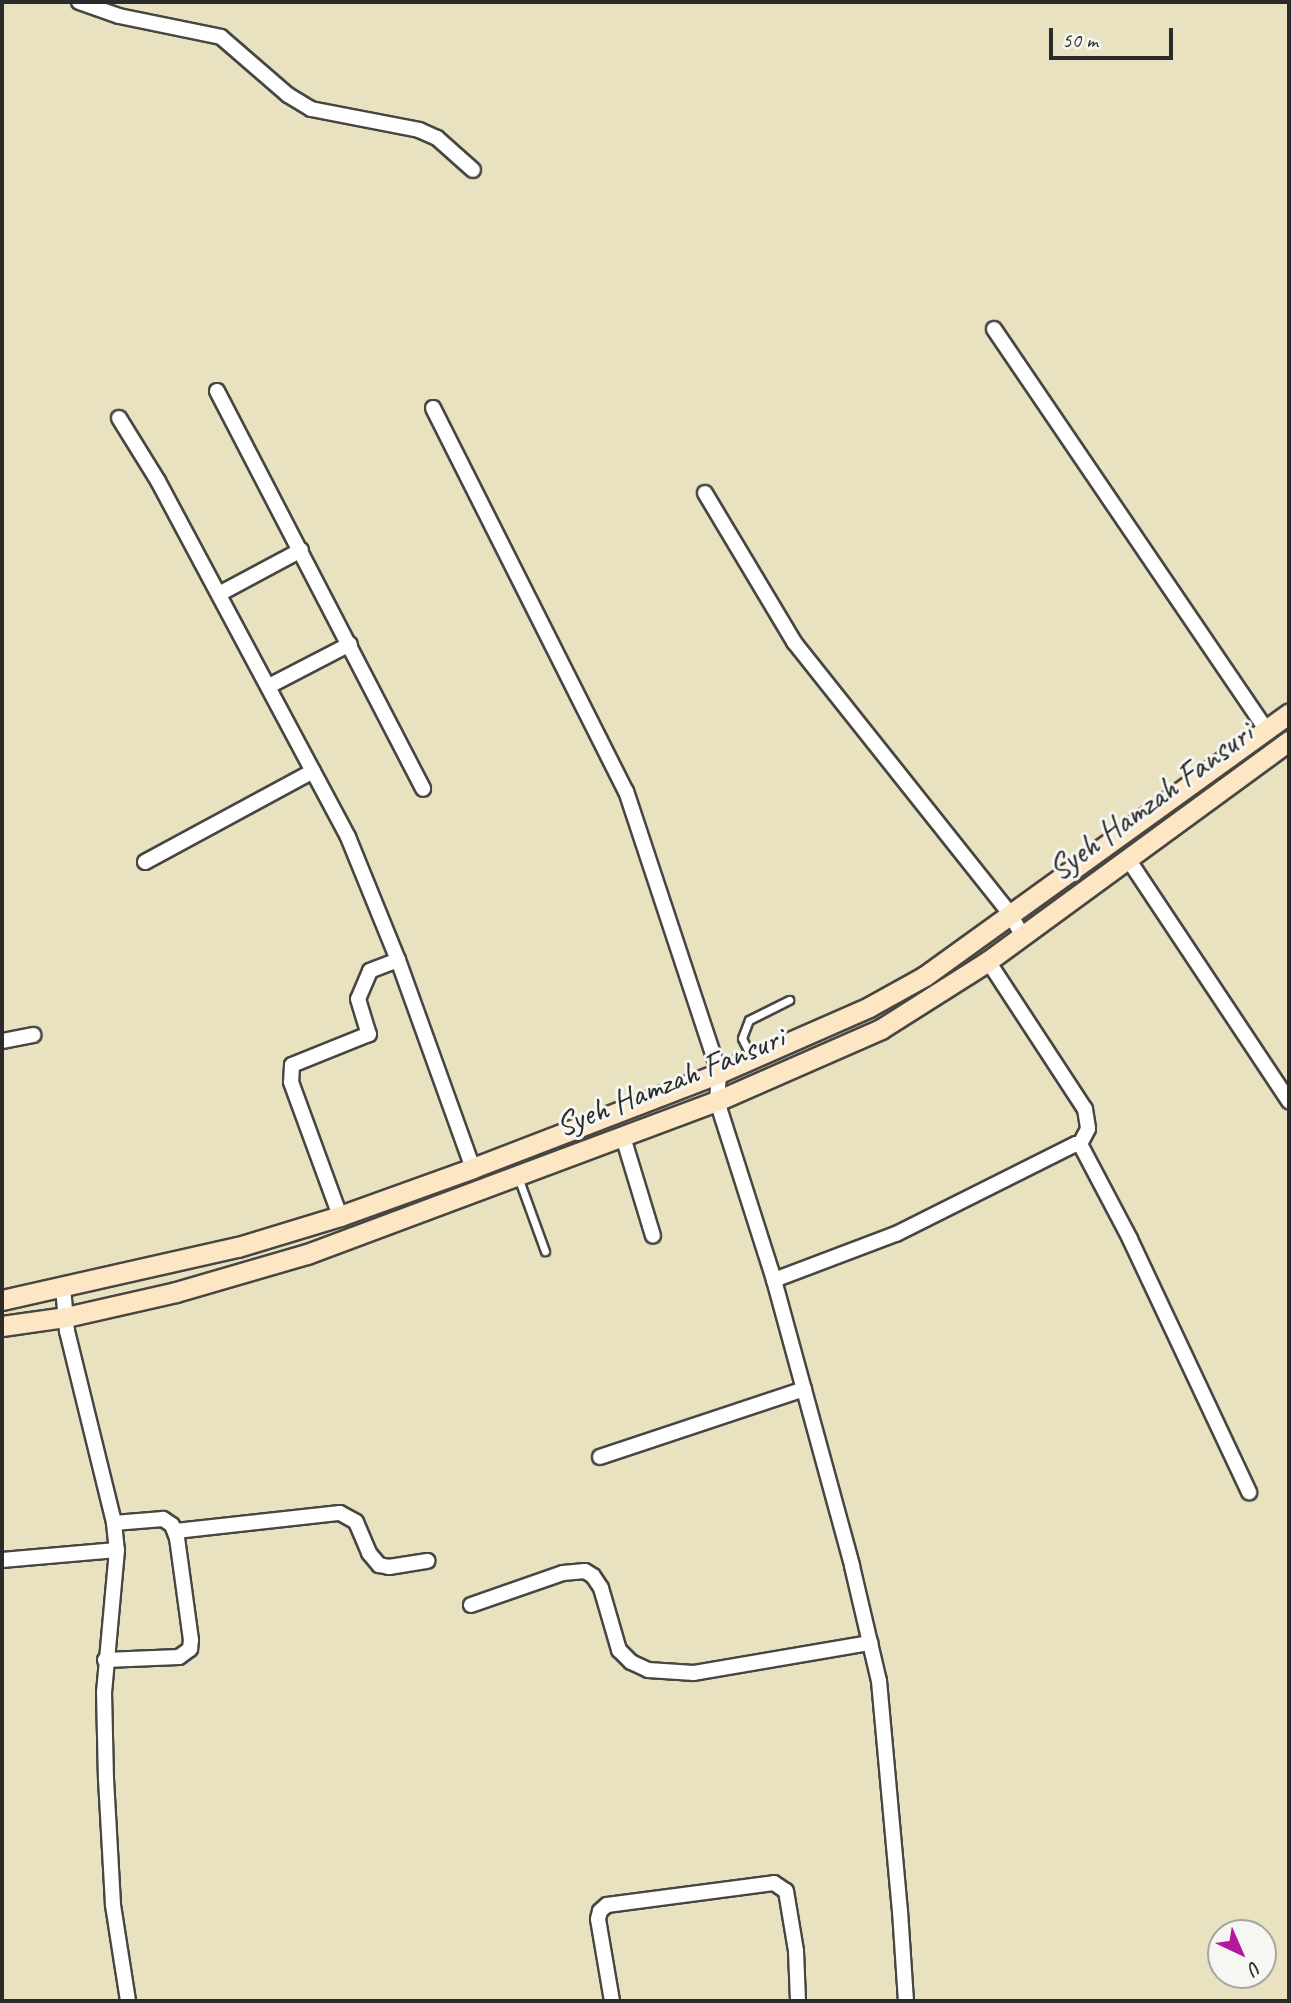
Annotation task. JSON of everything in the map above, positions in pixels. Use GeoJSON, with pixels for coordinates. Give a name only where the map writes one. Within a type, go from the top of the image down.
{"type":"FeatureCollection","features":[{"type":"Feature","properties":{"kind":"main road","name":"Syeh Hamzah Fansuri"},"geometry":{"type":"LineString","coordinates":[[2,1300],[238,1247],[340,1216],[719,1073],[869,1007],[925,976],[1289,713]]}},
{"type":"Feature","properties":{"kind":"main road","name":"Syeh Hamzah Fansuri"},"geometry":{"type":"LineString","coordinates":[[2,1326],[66,1317],[241,1275],[518,1177],[717,1101],[881,1028],[988,961],[1289,741]]}},
{"type":"Feature","properties":{"kind":"street"},"geometry":{"type":"LineString","coordinates":[[79,2],[119,16],[221,37],[288,95],[311,109],[419,130],[437,138],[473,170]]}},
{"type":"Feature","properties":{"kind":"street"},"geometry":{"type":"LineString","coordinates":[[994,329],[1266,729]]}},
{"type":"Feature","properties":{"kind":"street"},"geometry":{"type":"LineString","coordinates":[[217,391],[423,789]]}},
{"type":"Feature","properties":{"kind":"street"},"geometry":{"type":"LineString","coordinates":[[433,408],[626,791],[719,1073],[717,1101],[774,1280],[870,1643],[880,1694],[905,2001]]}},
{"type":"Feature","properties":{"kind":"street"},"geometry":{"type":"LineString","coordinates":[[119,418],[219,594],[348,837],[398,960],[473,1168]]}},
{"type":"Feature","properties":{"kind":"street"},"geometry":{"type":"LineString","coordinates":[[705,493],[794,642],[1010,914],[1022,935]]}},
{"type":"Feature","properties":{"kind":"street"},"geometry":{"type":"LineString","coordinates":[[219,594],[301,550]]}},
{"type":"Feature","properties":{"kind":"street"},"geometry":{"type":"LineString","coordinates":[[269,686],[350,644]]}},
{"type":"Feature","properties":{"kind":"street"},"geometry":{"type":"LineString","coordinates":[[145,862],[313,771]]}},
{"type":"Feature","properties":{"kind":"street"},"geometry":{"type":"LineString","coordinates":[[1128,859],[1289,1101]]}},
{"type":"Feature","properties":{"kind":"street"},"geometry":{"type":"LineString","coordinates":[[340,1216],[290,1082],[292,1065],[369,1034],[358,999],[370,971],[398,960]]}},
{"type":"Feature","properties":{"kind":"street"},"geometry":{"type":"LineString","coordinates":[[988,961],[1086,1109],[1089,1120],[1080,1144],[1130,1239],[1249,1492]]}},
{"type":"Feature","properties":{"kind":"street"},"geometry":{"type":"LineString","coordinates":[[2,1041],[33,1035]]}},
{"type":"Feature","properties":{"kind":"street"},"geometry":{"type":"LineString","coordinates":[[623,1137],[653,1236]]}},
{"type":"Feature","properties":{"kind":"street"},"geometry":{"type":"LineString","coordinates":[[774,1280],[896,1234],[1080,1144]]}},
{"type":"Feature","properties":{"kind":"street"},"geometry":{"type":"LineString","coordinates":[[63,1288],[66,1317],[114,1522],[117,1550],[105,1660],[106,1779],[113,1905],[128,2001]]}},
{"type":"Feature","properties":{"kind":"street"},"geometry":{"type":"LineString","coordinates":[[600,1457],[804,1389]]}},
{"type":"Feature","properties":{"kind":"street"},"geometry":{"type":"LineString","coordinates":[[176,1531],[341,1513],[356,1522],[369,1553],[379,1564],[389,1567],[428,1560]]}},
{"type":"Feature","properties":{"kind":"street"},"geometry":{"type":"LineString","coordinates":[[105,1660],[179,1657],[190,1648],[176,1531],[163,1519],[114,1522]]}},
{"type":"Feature","properties":{"kind":"street"},"geometry":{"type":"LineString","coordinates":[[2,1560],[117,1550]]}},
{"type":"Feature","properties":{"kind":"street"},"geometry":{"type":"LineString","coordinates":[[471,1605],[563,1573],[585,1572],[593,1576],[601,1588],[620,1650],[631,1662],[648,1670],[694,1673],[870,1643]]}},
{"type":"Feature","properties":{"kind":"street"},"geometry":{"type":"LineString","coordinates":[[612,2001],[598,1919],[600,1912],[607,1905],[774,1883],[786,1891],[796,1951],[798,2001]]}},
{"type":"Feature","properties":{"kind":"lane"},"geometry":{"type":"LineString","coordinates":[[752,1059],[742,1038],[749,1020],[789,1000]]}},
{"type":"Feature","properties":{"kind":"lane"},"geometry":{"type":"LineString","coordinates":[[518,1177],[545,1251]]}}]}
